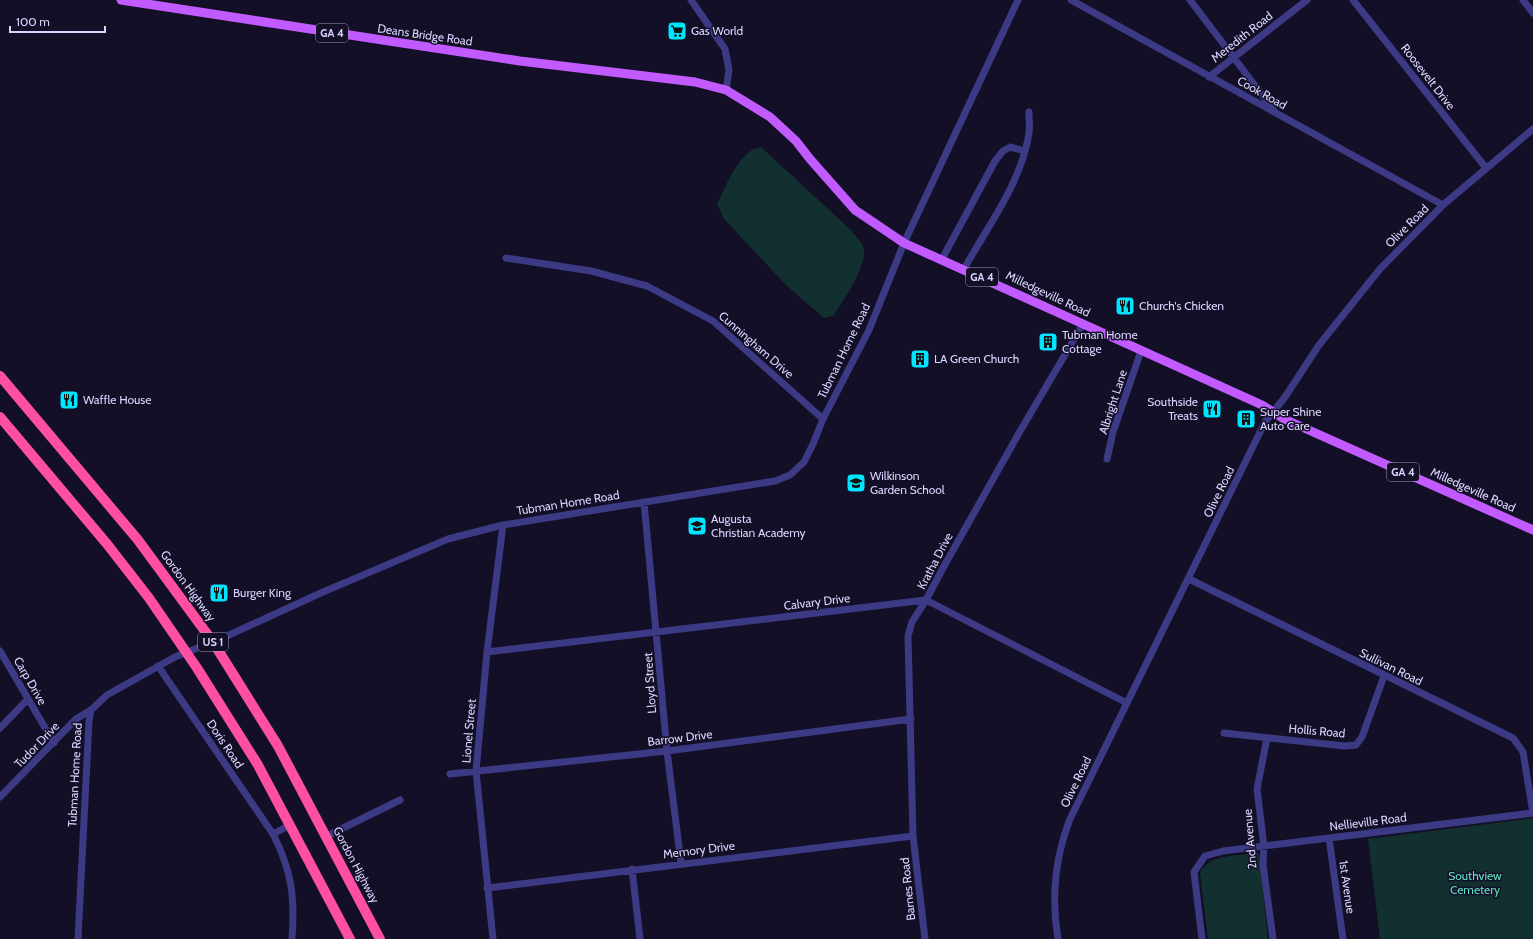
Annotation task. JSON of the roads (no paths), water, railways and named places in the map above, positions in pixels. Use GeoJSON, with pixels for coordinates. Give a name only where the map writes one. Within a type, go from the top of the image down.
{"type":"FeatureCollection","features":[{"type":"Feature","properties":{"kind":"highway","name":"Gordon Highway"},"geometry":{"type":"LineString","coordinates":[[0,376],[138,540],[212,642],[268,728],[327,836],[380,939]]}},
{"type":"Feature","properties":{"kind":"highway","name":"US 1"},"geometry":{"type":"LineString","coordinates":[[0,418],[107,544],[149,598],[187,652],[247,746],[350,939]]}},
{"type":"Feature","properties":{"kind":"main road","name":"Deans Bridge Road"},"geometry":{"type":"LineString","coordinates":[[121,0],[512,60],[695,82],[726,90]]}},
{"type":"Feature","properties":{"kind":"main road","name":"Milledgeville Road"},"geometry":{"type":"LineString","coordinates":[[726,90],[770,117],[796,141],[810,160],[855,210],[904,243],[964,269],[1141,352],[1262,405],[1284,419],[1533,530]]}},
{"type":"Feature","properties":{"kind":"street"},"geometry":{"type":"LineString","coordinates":[[690,0],[725,49],[729,70],[726,90]]}},
{"type":"Feature","properties":{"kind":"street","name":"Tubman Home Road"},"geometry":{"type":"LineString","coordinates":[[78,939],[89,721],[91,710],[107,695],[158,666],[187,652],[420,550],[466,533],[503,525],[775,481],[790,475],[804,462],[823,418],[869,330],[904,243],[1018,0]]}},
{"type":"Feature","properties":{"kind":"street","name":"Cook Road"},"geometry":{"type":"LineString","coordinates":[[1071,0],[1443,205]]}},
{"type":"Feature","properties":{"kind":"street"},"geometry":{"type":"LineString","coordinates":[[1190,0],[1276,114]]}},
{"type":"Feature","properties":{"kind":"street","name":"Meredith Road"},"geometry":{"type":"LineString","coordinates":[[1210,77],[1307,0]]}},
{"type":"Feature","properties":{"kind":"street","name":"Roosevelt Drive"},"geometry":{"type":"LineString","coordinates":[[1353,0],[1486,168]]}},
{"type":"Feature","properties":{"kind":"street"},"geometry":{"type":"LineString","coordinates":[[1522,0],[1533,13]]}},
{"type":"Feature","properties":{"kind":"street"},"geometry":{"type":"LineString","coordinates":[[964,269],[1005,198],[1019,170],[1030,133],[1029,112]]}},
{"type":"Feature","properties":{"kind":"street","name":"Olive Road"},"geometry":{"type":"LineString","coordinates":[[1058,939],[1054,909],[1055,883],[1065,831],[1265,422],[1310,362],[1319,345],[1380,269],[1443,205],[1533,129]]}},
{"type":"Feature","properties":{"kind":"street"},"geometry":{"type":"LineString","coordinates":[[942,259],[999,156],[1010,147],[1025,151]]}},
{"type":"Feature","properties":{"kind":"street","name":"Cunningham Drive"},"geometry":{"type":"LineString","coordinates":[[506,258],[591,271],[647,286],[713,321],[823,418]]}},
{"type":"Feature","properties":{"kind":"street","name":"Kratha Drive"},"geometry":{"type":"LineString","coordinates":[[913,836],[908,636],[912,622],[926,600],[1018,433],[1083,324]]}},
{"type":"Feature","properties":{"kind":"street","name":"Albright Lane"},"geometry":{"type":"LineString","coordinates":[[1107,459],[1113,432],[1141,352]]}},
{"type":"Feature","properties":{"kind":"street","name":"Lloyd Street"},"geometry":{"type":"LineString","coordinates":[[644,502],[667,751],[681,863]]}},
{"type":"Feature","properties":{"kind":"street","name":"Lionel Street"},"geometry":{"type":"LineString","coordinates":[[493,939],[476,771],[487,652],[503,525]]}},
{"type":"Feature","properties":{"kind":"street","name":"Sullivan Road"},"geometry":{"type":"LineString","coordinates":[[1189,579],[1512,738],[1522,752],[1533,813]]}},
{"type":"Feature","properties":{"kind":"street"},"geometry":{"type":"LineString","coordinates":[[926,600],[1127,703]]}},
{"type":"Feature","properties":{"kind":"street","name":"Calvary Drive"},"geometry":{"type":"LineString","coordinates":[[487,652],[926,600]]}},
{"type":"Feature","properties":{"kind":"street","name":"Carp Drive"},"geometry":{"type":"LineString","coordinates":[[0,651],[54,743]]}},
{"type":"Feature","properties":{"kind":"street","name":"Doris Road"},"geometry":{"type":"LineString","coordinates":[[158,666],[273,834],[283,854],[292,887],[294,912],[292,939]]}},
{"type":"Feature","properties":{"kind":"street","name":"Hollis Road"},"geometry":{"type":"LineString","coordinates":[[1224,733],[1345,746],[1356,745],[1362,737],[1384,676]]}},
{"type":"Feature","properties":{"kind":"street"},"geometry":{"type":"LineString","coordinates":[[0,728],[28,699]]}},
{"type":"Feature","properties":{"kind":"street","name":"Tudor Drive"},"geometry":{"type":"LineString","coordinates":[[0,797],[76,719],[91,710]]}},
{"type":"Feature","properties":{"kind":"street","name":"Barrow Drive"},"geometry":{"type":"LineString","coordinates":[[450,774],[667,751],[911,719]]}},
{"type":"Feature","properties":{"kind":"street","name":"2nd Avenue"},"geometry":{"type":"LineString","coordinates":[[1267,738],[1257,789],[1264,847],[1263,864],[1273,939]]}},
{"type":"Feature","properties":{"kind":"street"},"geometry":{"type":"LineString","coordinates":[[327,836],[400,800]]}},
{"type":"Feature","properties":{"kind":"street","name":"Nellieville Road"},"geometry":{"type":"LineString","coordinates":[[1202,939],[1194,872],[1205,856],[1223,851],[1533,813]]}},
{"type":"Feature","properties":{"kind":"street"},"geometry":{"type":"LineString","coordinates":[[273,834],[290,825]]}},
{"type":"Feature","properties":{"kind":"street","name":"Memory Drive"},"geometry":{"type":"LineString","coordinates":[[487,888],[681,863],[913,836]]}},
{"type":"Feature","properties":{"kind":"street","name":"Barnes Road"},"geometry":{"type":"LineString","coordinates":[[913,836],[925,939]]}},
{"type":"Feature","properties":{"kind":"street","name":"1st Avenue"},"geometry":{"type":"LineString","coordinates":[[1329,838],[1343,939]]}},
{"type":"Feature","properties":{"kind":"street"},"geometry":{"type":"LineString","coordinates":[[632,869],[640,939]]}},
{"type":"Feature","properties":{"kind":"place","name":"Gas World"},"geometry":{"type":"Point","coordinates":[677,31]}},
{"type":"Feature","properties":{"kind":"place","name":"Church's Chicken"},"geometry":{"type":"Point","coordinates":[1125,306]}},
{"type":"Feature","properties":{"kind":"place","name":"Tubman Home Cottage"},"geometry":{"type":"Point","coordinates":[1048,342]}},
{"type":"Feature","properties":{"kind":"place","name":"LA Green Church"},"geometry":{"type":"Point","coordinates":[920,359]}},
{"type":"Feature","properties":{"kind":"place","name":"Waffle House"},"geometry":{"type":"Point","coordinates":[69,400]}},
{"type":"Feature","properties":{"kind":"place","name":"Southside Treats"},"geometry":{"type":"Point","coordinates":[1212,409]}},
{"type":"Feature","properties":{"kind":"place","name":"Super Shine Auto Care"},"geometry":{"type":"Point","coordinates":[1246,419]}},
{"type":"Feature","properties":{"kind":"place","name":"Wilkinson Garden School"},"geometry":{"type":"Point","coordinates":[856,483]}},
{"type":"Feature","properties":{"kind":"place","name":"Augusta Christian Academy"},"geometry":{"type":"Point","coordinates":[697,526]}},
{"type":"Feature","properties":{"kind":"place","name":"Burger King"},"geometry":{"type":"Point","coordinates":[219,593]}},
{"type":"Feature","properties":{"kind":"park label","name":"Southview Cemetery"},"geometry":{"type":"Point","coordinates":[1475,883]}}]}
